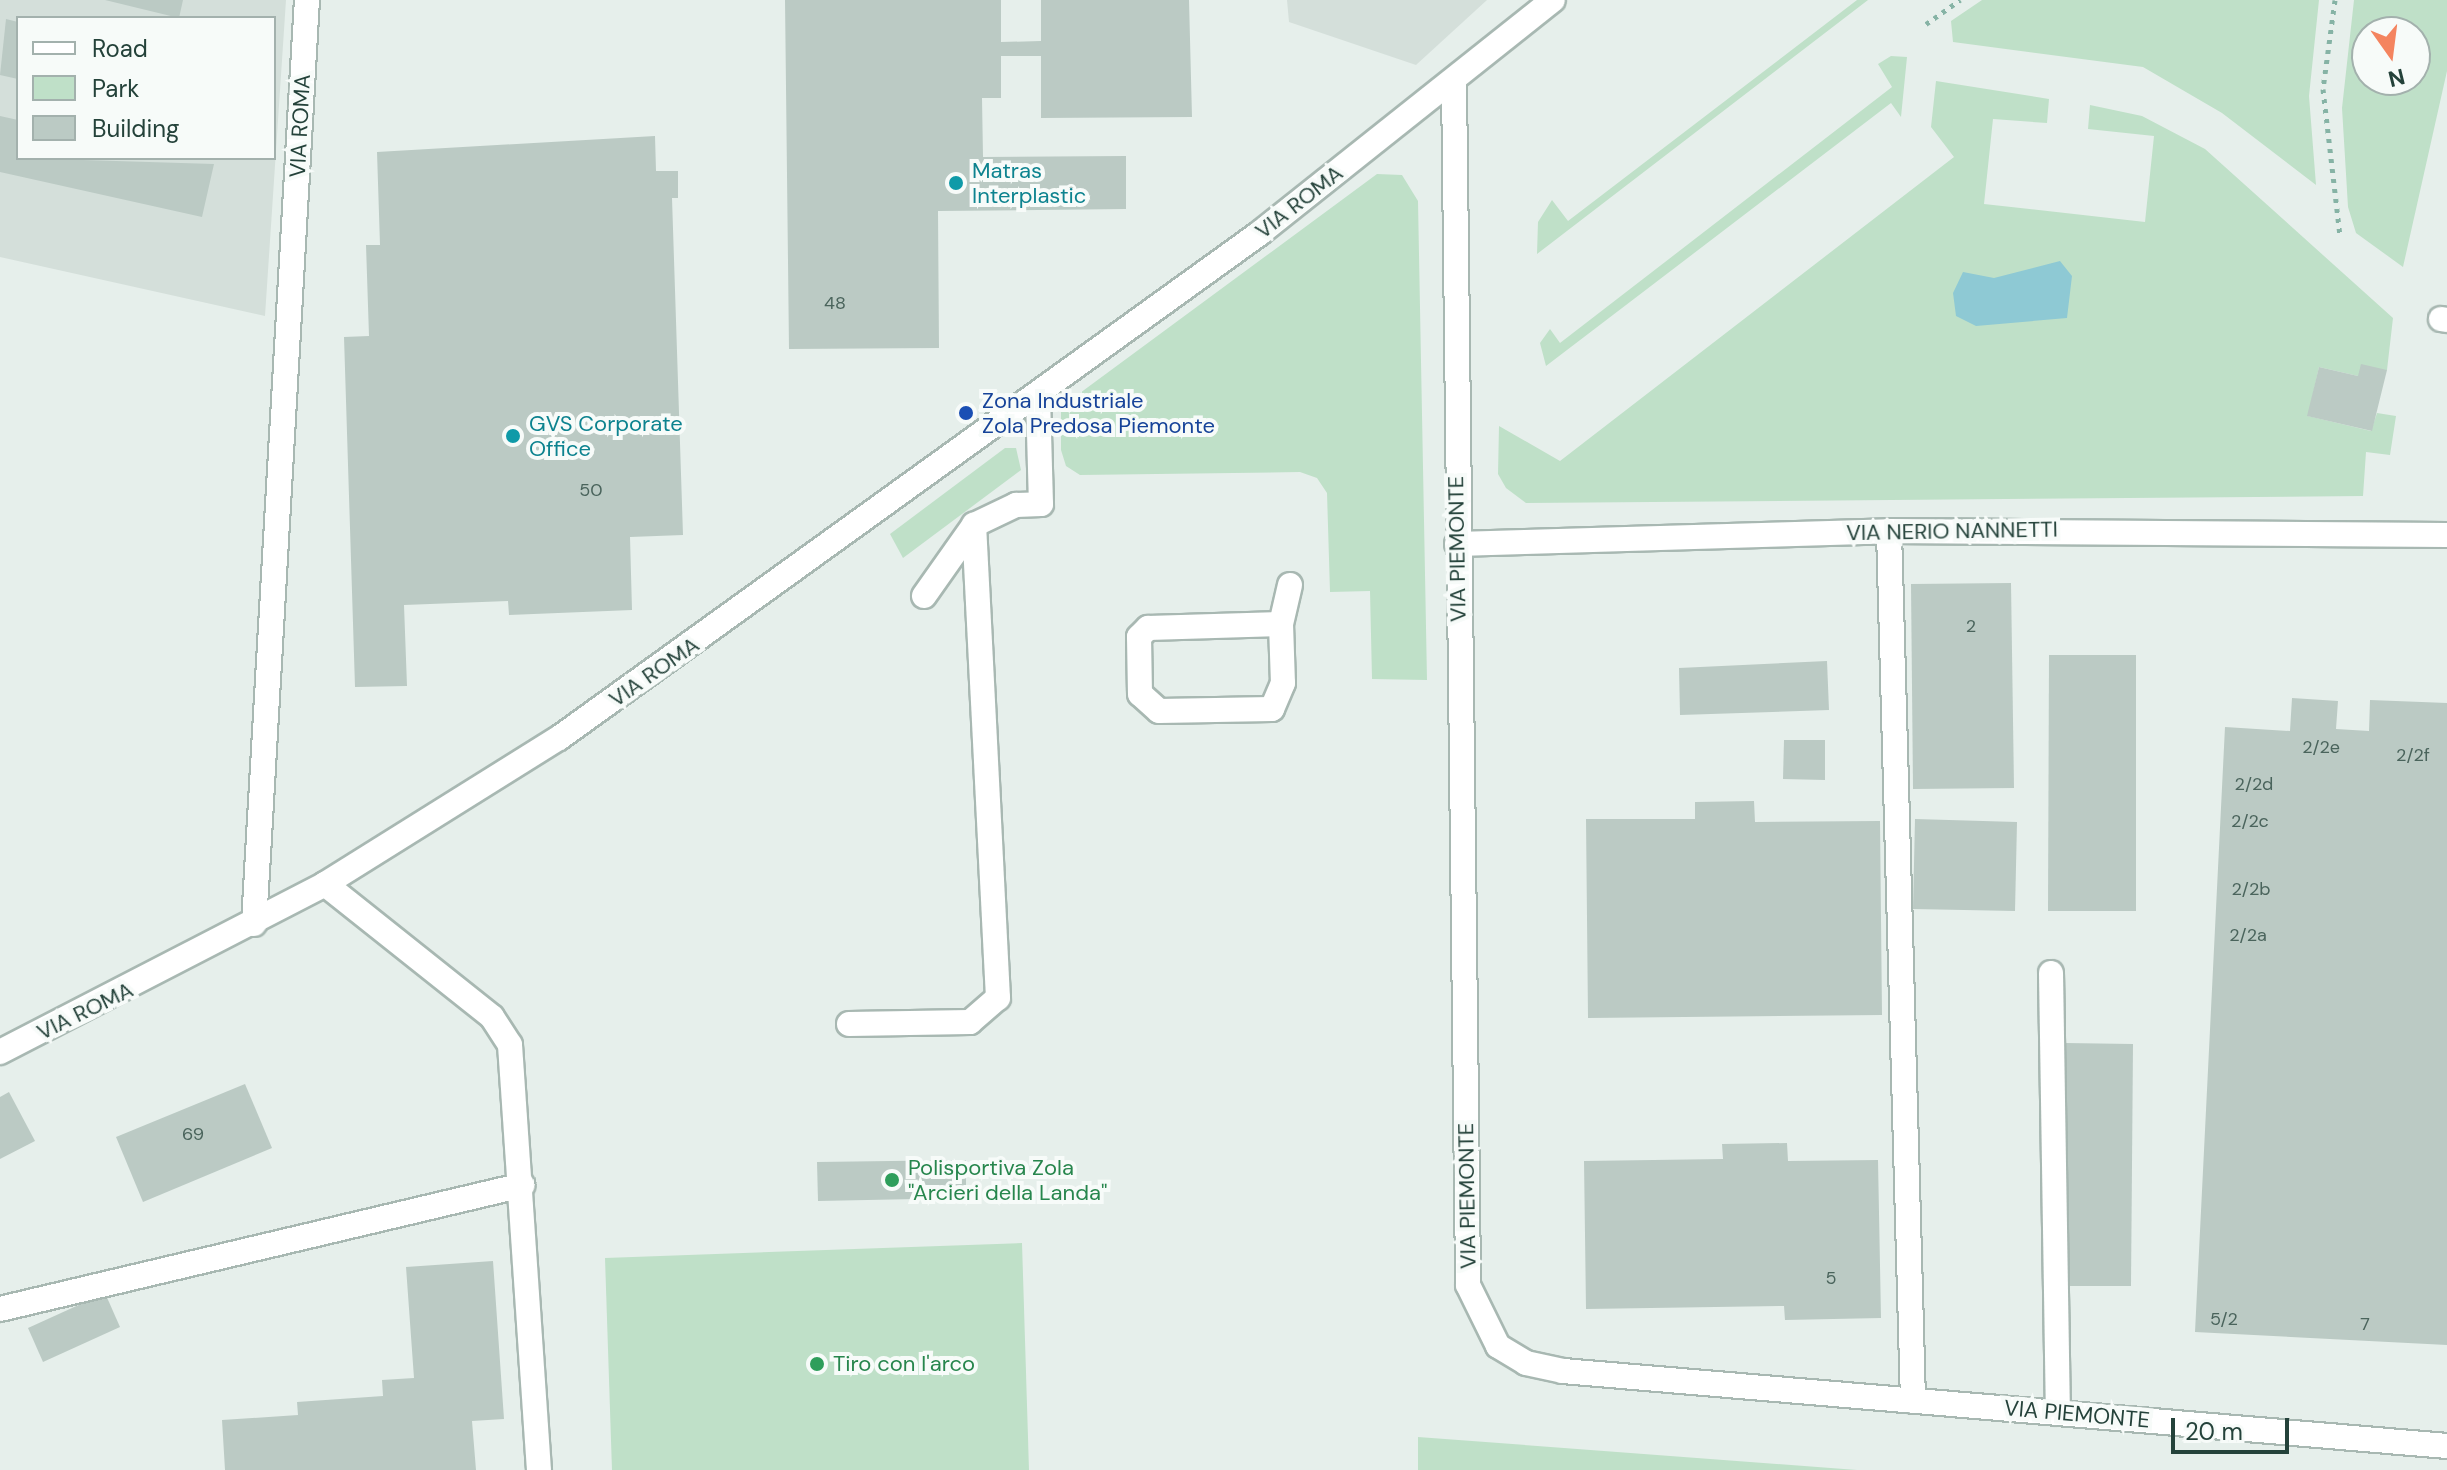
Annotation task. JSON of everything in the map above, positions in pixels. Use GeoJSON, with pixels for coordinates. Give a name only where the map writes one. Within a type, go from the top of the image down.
{"type":"FeatureCollection","features":[{"type":"Feature","properties":{"kind":"street","name":"VIA ROMA"},"geometry":{"type":"LineString","coordinates":[[254,924],[307,0]]}},
{"type":"Feature","properties":{"kind":"street","name":"VIA ROMA"},"geometry":{"type":"LineString","coordinates":[[0,1052],[254,924],[325,884],[559,738],[1038,396],[1454,81],[1553,0]]}},
{"type":"Feature","properties":{"kind":"street","name":"VIA PIEMONTE"},"geometry":{"type":"LineString","coordinates":[[1454,81],[1468,1285],[1479,1319],[1498,1346],[1526,1363],[1563,1371],[2447,1446]]}},
{"type":"Feature","properties":{"kind":"street"},"geometry":{"type":"LineString","coordinates":[[924,596],[974,525],[1016,505],[1041,504],[1038,396]]}},
{"type":"Feature","properties":{"kind":"street"},"geometry":{"type":"LineString","coordinates":[[849,1024],[970,1022],[998,998],[974,525]]}},
{"type":"Feature","properties":{"kind":"street"},"geometry":{"type":"LineString","coordinates":[[1889,531],[1913,1401]]}},
{"type":"Feature","properties":{"kind":"street","name":"VIA NERIO NANNETTI"},"geometry":{"type":"LineString","coordinates":[[1457,544],[1889,531],[2447,535]]}},
{"type":"Feature","properties":{"kind":"street"},"geometry":{"type":"LineString","coordinates":[[1281,624],[1148,628],[1139,637],[1140,694],[1159,711],[1272,709],[1283,683],[1281,624],[1290,585]]}},
{"type":"Feature","properties":{"kind":"street"},"geometry":{"type":"LineString","coordinates":[[325,884],[492,1017],[510,1045],[523,1185],[539,1470]]}},
{"type":"Feature","properties":{"kind":"street"},"geometry":{"type":"LineString","coordinates":[[2051,973],[2058,1413]]}},
{"type":"Feature","properties":{"kind":"street"},"geometry":{"type":"LineString","coordinates":[[0,1309],[523,1185]]}},
{"type":"Feature","properties":{"kind":"path"},"geometry":{"type":"LineString","coordinates":[[1926,24],[1960,0]]}},
{"type":"Feature","properties":{"kind":"path"},"geometry":{"type":"LineString","coordinates":[[2335,0],[2323,100],[2340,237]]}},
{"type":"Feature","properties":{"kind":"shaded area"},"geometry":{"type":"Polygon","coordinates":[[[0,0],[286,0],[276,150],[276,16],[16,16],[16,160],[275,160],[265,316],[0,257],[0,0]]]}},
{"type":"Feature","properties":{"kind":"shaded area"},"geometry":{"type":"Polygon","coordinates":[[[1287,0],[1487,0],[1416,65],[1289,22],[1287,0]]]}},
{"type":"Feature","properties":{"kind":"green space"},"geometry":{"type":"Polygon","coordinates":[[[1857,0],[1868,0],[1537,254],[1538,222],[1552,200],[1568,221],[1857,0]]]}},
{"type":"Feature","properties":{"kind":"green space"},"geometry":{"type":"Polygon","coordinates":[[[1982,0],[2319,0],[2309,96],[2316,185],[2222,113],[2143,67],[1953,42],[1951,21],[1982,0]]]}},
{"type":"Feature","properties":{"kind":"green space"},"geometry":{"type":"Polygon","coordinates":[[[2354,0],[2447,0],[2447,71],[2403,267],[2356,233],[2348,207],[2342,108],[2351,27],[2351,96],[2431,96],[2431,16],[2352,16],[2354,0]]]}},
{"type":"Feature","properties":{"kind":"green space"},"geometry":{"type":"Polygon","coordinates":[[[1891,56],[1907,57],[1901,117],[1891,103],[1546,366],[1540,343],[1550,329],[1560,343],[1892,87],[1878,64],[1891,56]]]}},
{"type":"Feature","properties":{"kind":"green space"},"geometry":{"type":"Polygon","coordinates":[[[1936,81],[2049,99],[2047,123],[1993,119],[1984,204],[2145,222],[2154,136],[2088,129],[2090,105],[2142,116],[2205,149],[2393,318],[2387,370],[2358,376],[2319,367],[2308,416],[2371,431],[2377,413],[2396,416],[2390,455],[2366,452],[2363,496],[1526,503],[1506,488],[1498,474],[1499,426],[1560,461],[1954,157],[1931,127],[1936,81]]]}},
{"type":"Feature","properties":{"kind":"green space"},"geometry":{"type":"Polygon","coordinates":[[[1377,174],[1402,175],[1418,201],[1427,680],[1372,679],[1370,591],[1330,592],[1327,493],[1317,478],[1300,472],[1080,475],[1066,466],[1061,450],[1061,407],[1377,174]]]}},
{"type":"Feature","properties":{"kind":"green space"},"geometry":{"type":"Polygon","coordinates":[[[1005,448],[1016,448],[1021,470],[903,558],[890,534],[1005,448]]]}},
{"type":"Feature","properties":{"kind":"green space","name":"Tiro con l'arco"},"geometry":{"type":"Polygon","coordinates":[[[1022,1243],[1029,1470],[612,1470],[605,1258],[1022,1243]]]}},
{"type":"Feature","properties":{"kind":"green space"},"geometry":{"type":"Polygon","coordinates":[[[1418,1437],[1857,1470],[1418,1470],[1418,1437]]]}},
{"type":"Feature","properties":{"kind":"water"},"geometry":{"type":"Polygon","coordinates":[[[2060,261],[2072,276],[2067,318],[1976,326],[1956,316],[1953,293],[1963,272],[1994,278],[2060,261]]]}},
{"type":"Feature","properties":{"kind":"building"},"geometry":{"type":"Polygon","coordinates":[[[105,0],[183,0],[179,16],[105,0]]]}},
{"type":"Feature","properties":{"kind":"building","name":"Matras Interplastic"},"geometry":{"type":"Polygon","coordinates":[[[785,0],[1001,0],[1001,42],[1041,41],[1041,0],[1189,0],[1192,117],[1041,118],[1041,56],[1001,56],[1001,98],[982,98],[983,157],[1126,156],[1126,209],[938,211],[939,348],[789,349],[785,0]]]}},
{"type":"Feature","properties":{"kind":"building"},"geometry":{"type":"Polygon","coordinates":[[[6,19],[16,22],[16,79],[0,75],[6,19]]]}},
{"type":"Feature","properties":{"kind":"building"},"geometry":{"type":"Polygon","coordinates":[[[0,116],[16,120],[16,160],[214,164],[202,217],[0,172],[0,116]]]}},
{"type":"Feature","properties":{"kind":"building","name":"GVS Corporate Office"},"geometry":{"type":"Polygon","coordinates":[[[655,136],[656,171],[678,171],[678,198],[672,198],[683,535],[630,537],[632,610],[509,615],[508,601],[404,605],[407,686],[355,687],[344,337],[369,336],[366,245],[380,245],[377,152],[655,136]]]}},
{"type":"Feature","properties":{"kind":"building"},"geometry":{"type":"Polygon","coordinates":[[[2361,364],[2387,370],[2372,431],[2307,416],[2319,367],[2358,376],[2361,364]]]}},
{"type":"Feature","properties":{"kind":"building"},"geometry":{"type":"Polygon","coordinates":[[[2011,583],[2014,788],[1913,789],[1911,584],[2011,583]]]}},
{"type":"Feature","properties":{"kind":"building"},"geometry":{"type":"Polygon","coordinates":[[[2049,655],[2136,655],[2136,911],[2048,911],[2049,655]]]}},
{"type":"Feature","properties":{"kind":"building"},"geometry":{"type":"Polygon","coordinates":[[[1827,661],[1829,710],[1680,715],[1679,668],[1827,661]]]}},
{"type":"Feature","properties":{"kind":"building"},"geometry":{"type":"Polygon","coordinates":[[[2292,698],[2338,701],[2336,729],[2369,731],[2370,700],[2447,703],[2447,1345],[2195,1332],[2225,727],[2290,731],[2292,698]]]}},
{"type":"Feature","properties":{"kind":"building"},"geometry":{"type":"Polygon","coordinates":[[[1784,740],[1825,740],[1825,780],[1783,779],[1784,740]]]}},
{"type":"Feature","properties":{"kind":"building"},"geometry":{"type":"Polygon","coordinates":[[[1754,801],[1755,822],[1880,821],[1882,1015],[1588,1018],[1586,819],[1695,819],[1695,802],[1754,801]]]}},
{"type":"Feature","properties":{"kind":"building"},"geometry":{"type":"Polygon","coordinates":[[[1915,819],[2017,822],[2015,911],[1913,909],[1915,819]]]}},
{"type":"Feature","properties":{"kind":"building"},"geometry":{"type":"Polygon","coordinates":[[[2065,1043],[2133,1044],[2131,1286],[2063,1286],[2065,1043]]]}},
{"type":"Feature","properties":{"kind":"building"},"geometry":{"type":"Polygon","coordinates":[[[245,1084],[272,1148],[143,1202],[116,1137],[245,1084]]]}},
{"type":"Feature","properties":{"kind":"building"},"geometry":{"type":"Polygon","coordinates":[[[9,1092],[35,1141],[0,1159],[0,1097],[9,1092]]]}},
{"type":"Feature","properties":{"kind":"building"},"geometry":{"type":"Polygon","coordinates":[[[1787,1143],[1788,1161],[1878,1160],[1881,1318],[1785,1320],[1784,1306],[1586,1309],[1584,1161],[1723,1159],[1722,1144],[1787,1143]]]}},
{"type":"Feature","properties":{"kind":"building","name":"Polisportiva Zola \"Arcieri della Landa\""},"geometry":{"type":"Polygon","coordinates":[[[966,1160],[966,1198],[818,1201],[817,1162],[966,1160]]]}},
{"type":"Feature","properties":{"kind":"building"},"geometry":{"type":"Polygon","coordinates":[[[493,1261],[504,1419],[472,1421],[476,1470],[225,1470],[222,1420],[298,1415],[297,1402],[383,1396],[382,1380],[414,1378],[406,1267],[493,1261]]]}},
{"type":"Feature","properties":{"kind":"building"},"geometry":{"type":"Polygon","coordinates":[[[105,1293],[120,1327],[43,1362],[28,1328],[105,1293]]]}},
{"type":"Feature","properties":{"kind":"place","name":"Matras Interplastic"},"geometry":{"type":"Point","coordinates":[956,183]}},
{"type":"Feature","properties":{"kind":"place","name":"Zona Industriale Zola Predosa Piemonte"},"geometry":{"type":"Point","coordinates":[966,413]}},
{"type":"Feature","properties":{"kind":"place","name":"GVS Corporate Office"},"geometry":{"type":"Point","coordinates":[513,436]}},
{"type":"Feature","properties":{"kind":"place","name":"Polisportiva Zola \"Arcieri della Landa\""},"geometry":{"type":"Point","coordinates":[892,1180]}},
{"type":"Feature","properties":{"kind":"place","name":"Tiro con l'arco"},"geometry":{"type":"Point","coordinates":[817,1364]}}]}
